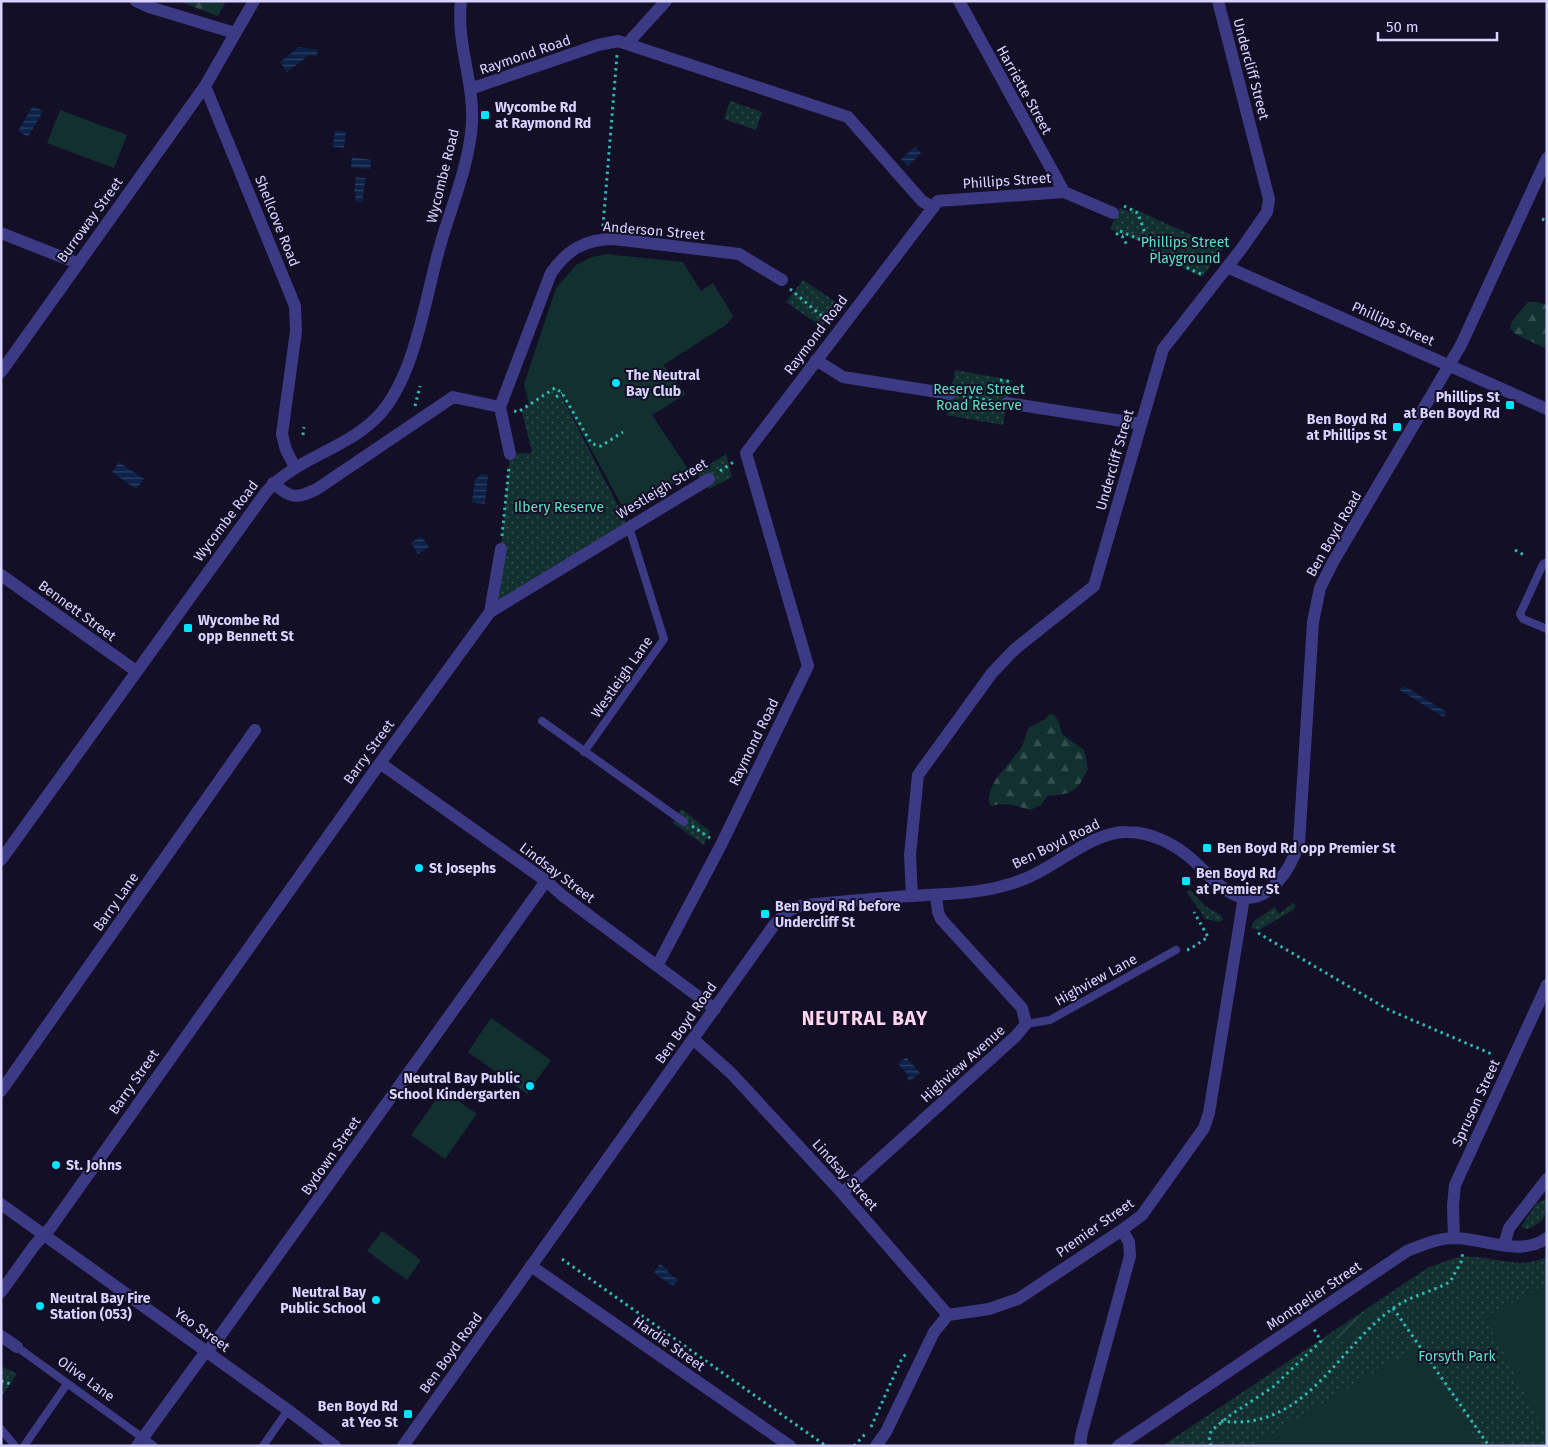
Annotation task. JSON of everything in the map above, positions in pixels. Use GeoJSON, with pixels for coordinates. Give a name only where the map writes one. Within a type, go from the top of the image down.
{"type":"FeatureCollection","features":[{"type":"Feature","properties":{"kind":"street"},"geometry":{"type":"LineString","coordinates":[[136,1],[235,33]]}},
{"type":"Feature","properties":{"kind":"street"},"geometry":{"type":"LineString","coordinates":[[205,86],[254,1]]}},
{"type":"Feature","properties":{"kind":"street","name":"Wycombe Road"},"geometry":{"type":"LineString","coordinates":[[1,860],[273,483],[295,467],[348,440],[364,429],[382,412],[403,379],[467,155],[472,122],[470,89],[460,37],[462,1]]}},
{"type":"Feature","properties":{"kind":"street"},"geometry":{"type":"LineString","coordinates":[[627,44],[666,1]]}},
{"type":"Feature","properties":{"kind":"street","name":"Harriette Street"},"geometry":{"type":"LineString","coordinates":[[958,1],[1064,192]]}},
{"type":"Feature","properties":{"kind":"street","name":"Undercliff Street"},"geometry":{"type":"LineString","coordinates":[[912,896],[910,855],[918,775],[992,672],[1015,649],[1094,586],[1163,349],[1267,212],[1269,205],[1251,124],[1218,1]]}},
{"type":"Feature","properties":{"kind":"street","name":"Raymond Road"},"geometry":{"type":"LineString","coordinates":[[470,89],[598,45],[618,42],[627,44],[848,117],[922,201],[932,207],[746,453],[808,666],[721,845],[657,966]]}},
{"type":"Feature","properties":{"kind":"street","name":"Burroway Street"},"geometry":{"type":"LineString","coordinates":[[1,372],[205,86]]}},
{"type":"Feature","properties":{"kind":"street","name":"Shellcove Road"},"geometry":{"type":"LineString","coordinates":[[205,86],[295,306],[296,331],[282,434],[286,450],[295,467]]}},
{"type":"Feature","properties":{"kind":"street","name":"Ben Boyd Road"},"geometry":{"type":"LineString","coordinates":[[403,1446],[774,925],[788,910],[806,905],[998,887],[1035,874],[1100,838],[1125,831],[1144,834],[1175,848],[1193,860],[1227,890],[1244,898],[1254,897],[1266,892],[1278,881],[1291,863],[1299,843],[1313,622],[1320,588],[1333,562],[1462,346],[1547,158]]}},
{"type":"Feature","properties":{"kind":"street","name":"Phillips Street"},"geometry":{"type":"LineString","coordinates":[[932,207],[938,201],[1064,192],[1113,213]]}},
{"type":"Feature","properties":{"kind":"street"},"geometry":{"type":"LineString","coordinates":[[1,233],[77,263]]}},
{"type":"Feature","properties":{"kind":"street","name":"Anderson Street"},"geometry":{"type":"LineString","coordinates":[[500,407],[550,273],[559,262],[581,245],[601,239],[614,239],[738,254],[782,280]]}},
{"type":"Feature","properties":{"kind":"street","name":"Phillips Street"},"geometry":{"type":"LineString","coordinates":[[1227,267],[1547,409]]}},
{"type":"Feature","properties":{"kind":"street"},"geometry":{"type":"LineString","coordinates":[[816,360],[844,378],[950,394]]}},
{"type":"Feature","properties":{"kind":"street"},"geometry":{"type":"LineString","coordinates":[[273,483],[287,495],[297,496],[318,489],[453,397],[500,407],[510,454]]}},
{"type":"Feature","properties":{"kind":"street"},"geometry":{"type":"LineString","coordinates":[[1007,403],[1142,424]]}},
{"type":"Feature","properties":{"kind":"street","name":"Westleigh Street"},"geometry":{"type":"LineString","coordinates":[[490,612],[709,479]]}},
{"type":"Feature","properties":{"kind":"street","name":"Barry Street"},"geometry":{"type":"LineString","coordinates":[[1,1292],[50,1227],[380,763],[490,612],[501,549]]}},
{"type":"Feature","properties":{"kind":"street","name":"Bennett Street"},"geometry":{"type":"LineString","coordinates":[[1,575],[136,671]]}},
{"type":"Feature","properties":{"kind":"street","name":"Barry Lane"},"geometry":{"type":"LineString","coordinates":[[1,1091],[255,730]]}},
{"type":"Feature","properties":{"kind":"street","name":"Lindsay Street"},"geometry":{"type":"LineString","coordinates":[[380,763],[546,881],[715,1009]]}},
{"type":"Feature","properties":{"kind":"street","name":"Bydown Street"},"geometry":{"type":"LineString","coordinates":[[140,1442],[207,1352],[546,881]]}},
{"type":"Feature","properties":{"kind":"street","name":"Highview Avenue"},"geometry":{"type":"LineString","coordinates":[[842,1193],[1016,1036],[1026,1024],[1022,1008],[941,919],[938,912],[936,894]]}},
{"type":"Feature","properties":{"kind":"street","name":"Premier Street"},"geometry":{"type":"LineString","coordinates":[[948,1315],[989,1310],[1018,1299],[1122,1230],[1142,1215],[1204,1128],[1209,1113],[1244,898]]}},
{"type":"Feature","properties":{"kind":"street","name":"Spruson Street"},"geometry":{"type":"LineString","coordinates":[[1459,1238],[1453,1205],[1455,1185],[1547,985]]}},
{"type":"Feature","properties":{"kind":"street","name":"Lindsay Street"},"geometry":{"type":"LineString","coordinates":[[694,1039],[731,1073],[842,1193],[948,1315]]}},
{"type":"Feature","properties":{"kind":"street"},"geometry":{"type":"LineString","coordinates":[[1504,1245],[1509,1228],[1547,1179]]}},
{"type":"Feature","properties":{"kind":"street","name":"Yeo Street"},"geometry":{"type":"LineString","coordinates":[[1,1204],[288,1410],[335,1446]]}},
{"type":"Feature","properties":{"kind":"street"},"geometry":{"type":"LineString","coordinates":[[1082,1446],[1080,1443],[1082,1432],[1130,1256],[1129,1242],[1122,1230]]}},
{"type":"Feature","properties":{"kind":"street","name":"Montpelier Street"},"geometry":{"type":"LineString","coordinates":[[1118,1446],[1408,1251],[1428,1242],[1459,1238],[1504,1245],[1536,1245],[1547,1238]]}},
{"type":"Feature","properties":{"kind":"street","name":"Hardie Street"},"geometry":{"type":"LineString","coordinates":[[531,1266],[790,1446]]}},
{"type":"Feature","properties":{"kind":"street"},"geometry":{"type":"LineString","coordinates":[[876,1446],[886,1432],[934,1332],[948,1315]]}},
{"type":"Feature","properties":{"kind":"street","name":"Olive Lane"},"geometry":{"type":"LineString","coordinates":[[1,1336],[16,1347]]}},
{"type":"Feature","properties":{"kind":"lane","name":"Westleigh Lane"},"geometry":{"type":"LineString","coordinates":[[584,752],[664,639],[629,527]]}},
{"type":"Feature","properties":{"kind":"lane"},"geometry":{"type":"LineString","coordinates":[[1547,562],[1544,564],[1520,614],[1523,619],[1547,629]]}},
{"type":"Feature","properties":{"kind":"lane"},"geometry":{"type":"LineString","coordinates":[[542,721],[684,822]]}},
{"type":"Feature","properties":{"kind":"lane","name":"Highview Lane"},"geometry":{"type":"LineString","coordinates":[[1026,1024],[1050,1020],[1176,950]]}},
{"type":"Feature","properties":{"kind":"lane","name":"Olive Lane"},"geometry":{"type":"LineString","coordinates":[[16,1347],[68,1384],[140,1442],[154,1446]]}},
{"type":"Feature","properties":{"kind":"lane"},"geometry":{"type":"LineString","coordinates":[[24,1446],[68,1384]]}},
{"type":"Feature","properties":{"kind":"lane"},"geometry":{"type":"LineString","coordinates":[[263,1446],[288,1410]]}},
{"type":"Feature","properties":{"kind":"lane"},"geometry":{"type":"LineString","coordinates":[[1,1429],[15,1446]]}},
{"type":"Feature","properties":{"kind":"path"},"geometry":{"type":"LineString","coordinates":[[603,229],[617,55]]}},
{"type":"Feature","properties":{"kind":"path"},"geometry":{"type":"LineString","coordinates":[[1124,206],[1138,213],[1153,252],[1205,276]]}},
{"type":"Feature","properties":{"kind":"path"},"geometry":{"type":"LineString","coordinates":[[1542,219],[1547,221]]}},
{"type":"Feature","properties":{"kind":"path"},"geometry":{"type":"LineString","coordinates":[[1127,245],[1119,232],[1148,242]]}},
{"type":"Feature","properties":{"kind":"path"},"geometry":{"type":"LineString","coordinates":[[795,294],[839,330]]}},
{"type":"Feature","properties":{"kind":"path"},"geometry":{"type":"LineString","coordinates":[[1000,380],[1013,382]]}},
{"type":"Feature","properties":{"kind":"path"},"geometry":{"type":"LineString","coordinates":[[415,406],[420,386]]}},
{"type":"Feature","properties":{"kind":"path"},"geometry":{"type":"LineString","coordinates":[[500,407],[518,412],[552,389],[559,390],[591,443],[601,446],[623,432]]}},
{"type":"Feature","properties":{"kind":"path"},"geometry":{"type":"LineString","coordinates":[[556,397],[562,393]]}},
{"type":"Feature","properties":{"kind":"path"},"geometry":{"type":"LineString","coordinates":[[950,394],[1007,403]]}},
{"type":"Feature","properties":{"kind":"path"},"geometry":{"type":"LineString","coordinates":[[303,435],[304,427]]}},
{"type":"Feature","properties":{"kind":"path","name":"Westleigh Street"},"geometry":{"type":"LineString","coordinates":[[709,479],[746,453]]}},
{"type":"Feature","properties":{"kind":"path"},"geometry":{"type":"LineString","coordinates":[[501,549],[510,454]]}},
{"type":"Feature","properties":{"kind":"path"},"geometry":{"type":"LineString","coordinates":[[1515,550],[1524,555]]}},
{"type":"Feature","properties":{"kind":"path"},"geometry":{"type":"LineString","coordinates":[[684,822],[721,845]]}},
{"type":"Feature","properties":{"kind":"path"},"geometry":{"type":"LineString","coordinates":[[1176,950],[1190,949],[1208,937],[1194,912]]}},
{"type":"Feature","properties":{"kind":"path"},"geometry":{"type":"LineString","coordinates":[[1258,933],[1389,1010],[1494,1055]]}},
{"type":"Feature","properties":{"kind":"path"},"geometry":{"type":"LineString","coordinates":[[1221,1422],[1233,1423],[1263,1420],[1283,1411],[1319,1382],[1375,1323],[1393,1308],[1414,1296],[1450,1282],[1461,1262],[1459,1238]]}},
{"type":"Feature","properties":{"kind":"path"},"geometry":{"type":"LineString","coordinates":[[562,1259],[826,1446]]}},
{"type":"Feature","properties":{"kind":"path"},"geometry":{"type":"LineString","coordinates":[[1393,1308],[1489,1446]]}},
{"type":"Feature","properties":{"kind":"path"},"geometry":{"type":"LineString","coordinates":[[1211,1446],[1209,1441],[1211,1431],[1272,1387],[1321,1341],[1307,1318]]}},
{"type":"Feature","properties":{"kind":"path"},"geometry":{"type":"LineString","coordinates":[[854,1446],[870,1429],[902,1358],[910,1350]]}},
{"type":"Feature","properties":{"kind":"path"},"geometry":{"type":"LineString","coordinates":[[1,1381],[11,1384]]}},
{"type":"Feature","properties":{"kind":"green space"},"geometry":{"type":"Polygon","coordinates":[[[178,1],[226,1],[218,16],[178,1]]]}},
{"type":"Feature","properties":{"kind":"green space"},"geometry":{"type":"Polygon","coordinates":[[[730,101],[762,112],[756,130],[724,119],[730,101]]]}},
{"type":"Feature","properties":{"kind":"green space"},"geometry":{"type":"Polygon","coordinates":[[[60,110],[127,135],[114,168],[47,143],[60,110]]]}},
{"type":"Feature","properties":{"kind":"green space","name":"Phillips Street Playground"},"geometry":{"type":"Polygon","coordinates":[[[1120,208],[1130,212],[1132,208],[1223,249],[1202,277],[1152,253],[1148,245],[1110,229],[1120,208]]]}},
{"type":"Feature","properties":{"kind":"green space","name":"The Neutral Bay Club"},"geometry":{"type":"Polygon","coordinates":[[[606,254],[683,262],[701,291],[713,283],[733,316],[726,325],[663,365],[686,394],[652,415],[691,473],[625,511],[554,382],[529,405],[524,384],[556,288],[576,265],[592,257],[606,254]]]}},
{"type":"Feature","properties":{"kind":"green space"},"geometry":{"type":"Polygon","coordinates":[[[803,280],[839,304],[822,327],[786,302],[803,280]]]}},
{"type":"Feature","properties":{"kind":"green space"},"geometry":{"type":"Polygon","coordinates":[[[1528,302],[1547,305],[1547,349],[1515,334],[1510,328],[1512,321],[1528,302]]]}},
{"type":"Feature","properties":{"kind":"green space","name":"Reserve Street Road Reserve"},"geometry":{"type":"Polygon","coordinates":[[[955,370],[1011,380],[1003,425],[947,415],[955,370]]]}},
{"type":"Feature","properties":{"kind":"green space","name":"Ilbery Reserve"},"geometry":{"type":"Polygon","coordinates":[[[554,382],[629,527],[490,612],[501,549],[510,454],[532,453],[522,411],[554,382]]]}},
{"type":"Feature","properties":{"kind":"green space"},"geometry":{"type":"Polygon","coordinates":[[[726,454],[732,477],[709,489],[696,473],[726,454]]]}},
{"type":"Feature","properties":{"kind":"green space"},"geometry":{"type":"Polygon","coordinates":[[[1050,714],[1054,715],[1059,722],[1062,734],[1084,750],[1088,769],[1081,783],[1068,793],[1047,796],[1041,805],[1030,810],[1001,804],[990,806],[989,798],[993,784],[1020,749],[1029,727],[1044,720],[1050,714]]]}},
{"type":"Feature","properties":{"kind":"green space"},"geometry":{"type":"Polygon","coordinates":[[[681,809],[710,831],[704,845],[673,823],[681,809]]]}},
{"type":"Feature","properties":{"kind":"green space"},"geometry":{"type":"Polygon","coordinates":[[[1190,890],[1205,906],[1221,915],[1223,920],[1219,922],[1205,919],[1186,891],[1190,890]]]}},
{"type":"Feature","properties":{"kind":"green space"},"geometry":{"type":"Polygon","coordinates":[[[1293,903],[1296,906],[1293,910],[1259,930],[1251,928],[1254,921],[1275,907],[1279,914],[1293,903]]]}},
{"type":"Feature","properties":{"kind":"green space"},"geometry":{"type":"Polygon","coordinates":[[[491,1018],[551,1060],[527,1094],[468,1052],[491,1018]]]}},
{"type":"Feature","properties":{"kind":"green space"},"geometry":{"type":"Polygon","coordinates":[[[443,1090],[477,1114],[445,1159],[411,1135],[443,1090]]]}},
{"type":"Feature","properties":{"kind":"green space"},"geometry":{"type":"Polygon","coordinates":[[[1547,1198],[1544,1218],[1538,1224],[1527,1229],[1521,1227],[1536,1204],[1547,1198]]]}},
{"type":"Feature","properties":{"kind":"green space"},"geometry":{"type":"Polygon","coordinates":[[[382,1231],[421,1260],[407,1280],[367,1251],[382,1231]]]}},
{"type":"Feature","properties":{"kind":"green space","name":"Forsyth Park"},"geometry":{"type":"Polygon","coordinates":[[[1547,1256],[1547,1446],[1162,1446],[1429,1267],[1463,1257],[1517,1263],[1537,1261],[1547,1256]]]}},
{"type":"Feature","properties":{"kind":"green space"},"geometry":{"type":"Polygon","coordinates":[[[1547,1285],[1547,1429],[1544,1431],[1485,1317],[1547,1285]]]}},
{"type":"Feature","properties":{"kind":"green space"},"geometry":{"type":"Polygon","coordinates":[[[1380,1303],[1376,1310],[1343,1343],[1336,1334],[1324,1343],[1322,1340],[1380,1303]]]}},
{"type":"Feature","properties":{"kind":"green space"},"geometry":{"type":"Polygon","coordinates":[[[1419,1346],[1479,1446],[1258,1446],[1256,1443],[1419,1346]]]}},
{"type":"Feature","properties":{"kind":"green space"},"geometry":{"type":"Polygon","coordinates":[[[1,1366],[17,1374],[1,1397],[1,1366]]]}},
{"type":"Feature","properties":{"kind":"water"},"geometry":{"type":"Polygon","coordinates":[[[299,47],[318,50],[317,56],[309,55],[287,72],[280,62],[299,47]]]}},
{"type":"Feature","properties":{"kind":"water"},"geometry":{"type":"Polygon","coordinates":[[[33,106],[43,111],[28,137],[18,131],[33,106]]]}},
{"type":"Feature","properties":{"kind":"water"},"geometry":{"type":"Polygon","coordinates":[[[335,130],[346,132],[344,148],[333,147],[335,130]]]}},
{"type":"Feature","properties":{"kind":"water"},"geometry":{"type":"Polygon","coordinates":[[[915,147],[921,153],[908,166],[901,159],[915,147]]]}},
{"type":"Feature","properties":{"kind":"water"},"geometry":{"type":"Polygon","coordinates":[[[352,157],[371,160],[370,169],[351,167],[352,157]]]}},
{"type":"Feature","properties":{"kind":"water"},"geometry":{"type":"Polygon","coordinates":[[[356,177],[366,178],[362,202],[355,201],[356,177]]]}},
{"type":"Feature","properties":{"kind":"water"},"geometry":{"type":"Polygon","coordinates":[[[119,462],[144,479],[136,489],[112,472],[119,462]]]}},
{"type":"Feature","properties":{"kind":"water"},"geometry":{"type":"Polygon","coordinates":[[[481,474],[488,475],[485,504],[472,502],[475,480],[481,474]]]}},
{"type":"Feature","properties":{"kind":"water"},"geometry":{"type":"Polygon","coordinates":[[[421,536],[429,547],[418,554],[411,543],[421,536]]]}},
{"type":"Feature","properties":{"kind":"water"},"geometry":{"type":"Polygon","coordinates":[[[1404,686],[1445,711],[1445,716],[1401,691],[1400,689],[1404,686]]]}},
{"type":"Feature","properties":{"kind":"water"},"geometry":{"type":"Polygon","coordinates":[[[906,1057],[920,1073],[910,1081],[907,1078],[909,1076],[898,1064],[906,1057]]]}},
{"type":"Feature","properties":{"kind":"water"},"geometry":{"type":"Polygon","coordinates":[[[660,1264],[678,1280],[673,1286],[654,1273],[660,1264]]]}},
{"type":"Feature","properties":{"kind":"place","name":"Wycombe Rd at Raymond Rd"},"geometry":{"type":"Point","coordinates":[485,115]}},
{"type":"Feature","properties":{"kind":"place","name":"The Neutral Bay Club"},"geometry":{"type":"Point","coordinates":[616,383]}},
{"type":"Feature","properties":{"kind":"place","name":"Phillips St at Ben Boyd Rd"},"geometry":{"type":"Point","coordinates":[1510,405]}},
{"type":"Feature","properties":{"kind":"place","name":"Ben Boyd Rd at Phillips St"},"geometry":{"type":"Point","coordinates":[1397,427]}},
{"type":"Feature","properties":{"kind":"place","name":"Wycombe Rd opp Bennett St"},"geometry":{"type":"Point","coordinates":[188,628]}},
{"type":"Feature","properties":{"kind":"place","name":"Ben Boyd Rd opp Premier St"},"geometry":{"type":"Point","coordinates":[1207,848]}},
{"type":"Feature","properties":{"kind":"place","name":"St Josephs"},"geometry":{"type":"Point","coordinates":[419,868]}},
{"type":"Feature","properties":{"kind":"place","name":"Ben Boyd Rd at Premier St"},"geometry":{"type":"Point","coordinates":[1186,881]}},
{"type":"Feature","properties":{"kind":"place","name":"Ben Boyd Rd before Undercliff St"},"geometry":{"type":"Point","coordinates":[765,914]}},
{"type":"Feature","properties":{"kind":"place","name":"Neutral Bay Public School Kindergarten"},"geometry":{"type":"Point","coordinates":[530,1086]}},
{"type":"Feature","properties":{"kind":"place","name":"St. Johns"},"geometry":{"type":"Point","coordinates":[56,1165]}},
{"type":"Feature","properties":{"kind":"place","name":"Neutral Bay Public School"},"geometry":{"type":"Point","coordinates":[376,1300]}},
{"type":"Feature","properties":{"kind":"place","name":"Neutral Bay Fire Station (053)"},"geometry":{"type":"Point","coordinates":[40,1306]}},
{"type":"Feature","properties":{"kind":"place","name":"Ben Boyd Rd at Yeo St"},"geometry":{"type":"Point","coordinates":[408,1414]}},
{"type":"Feature","properties":{"kind":"district","name":"NEUTRAL BAY"},"geometry":{"type":"Point","coordinates":[865,1018]}}]}
